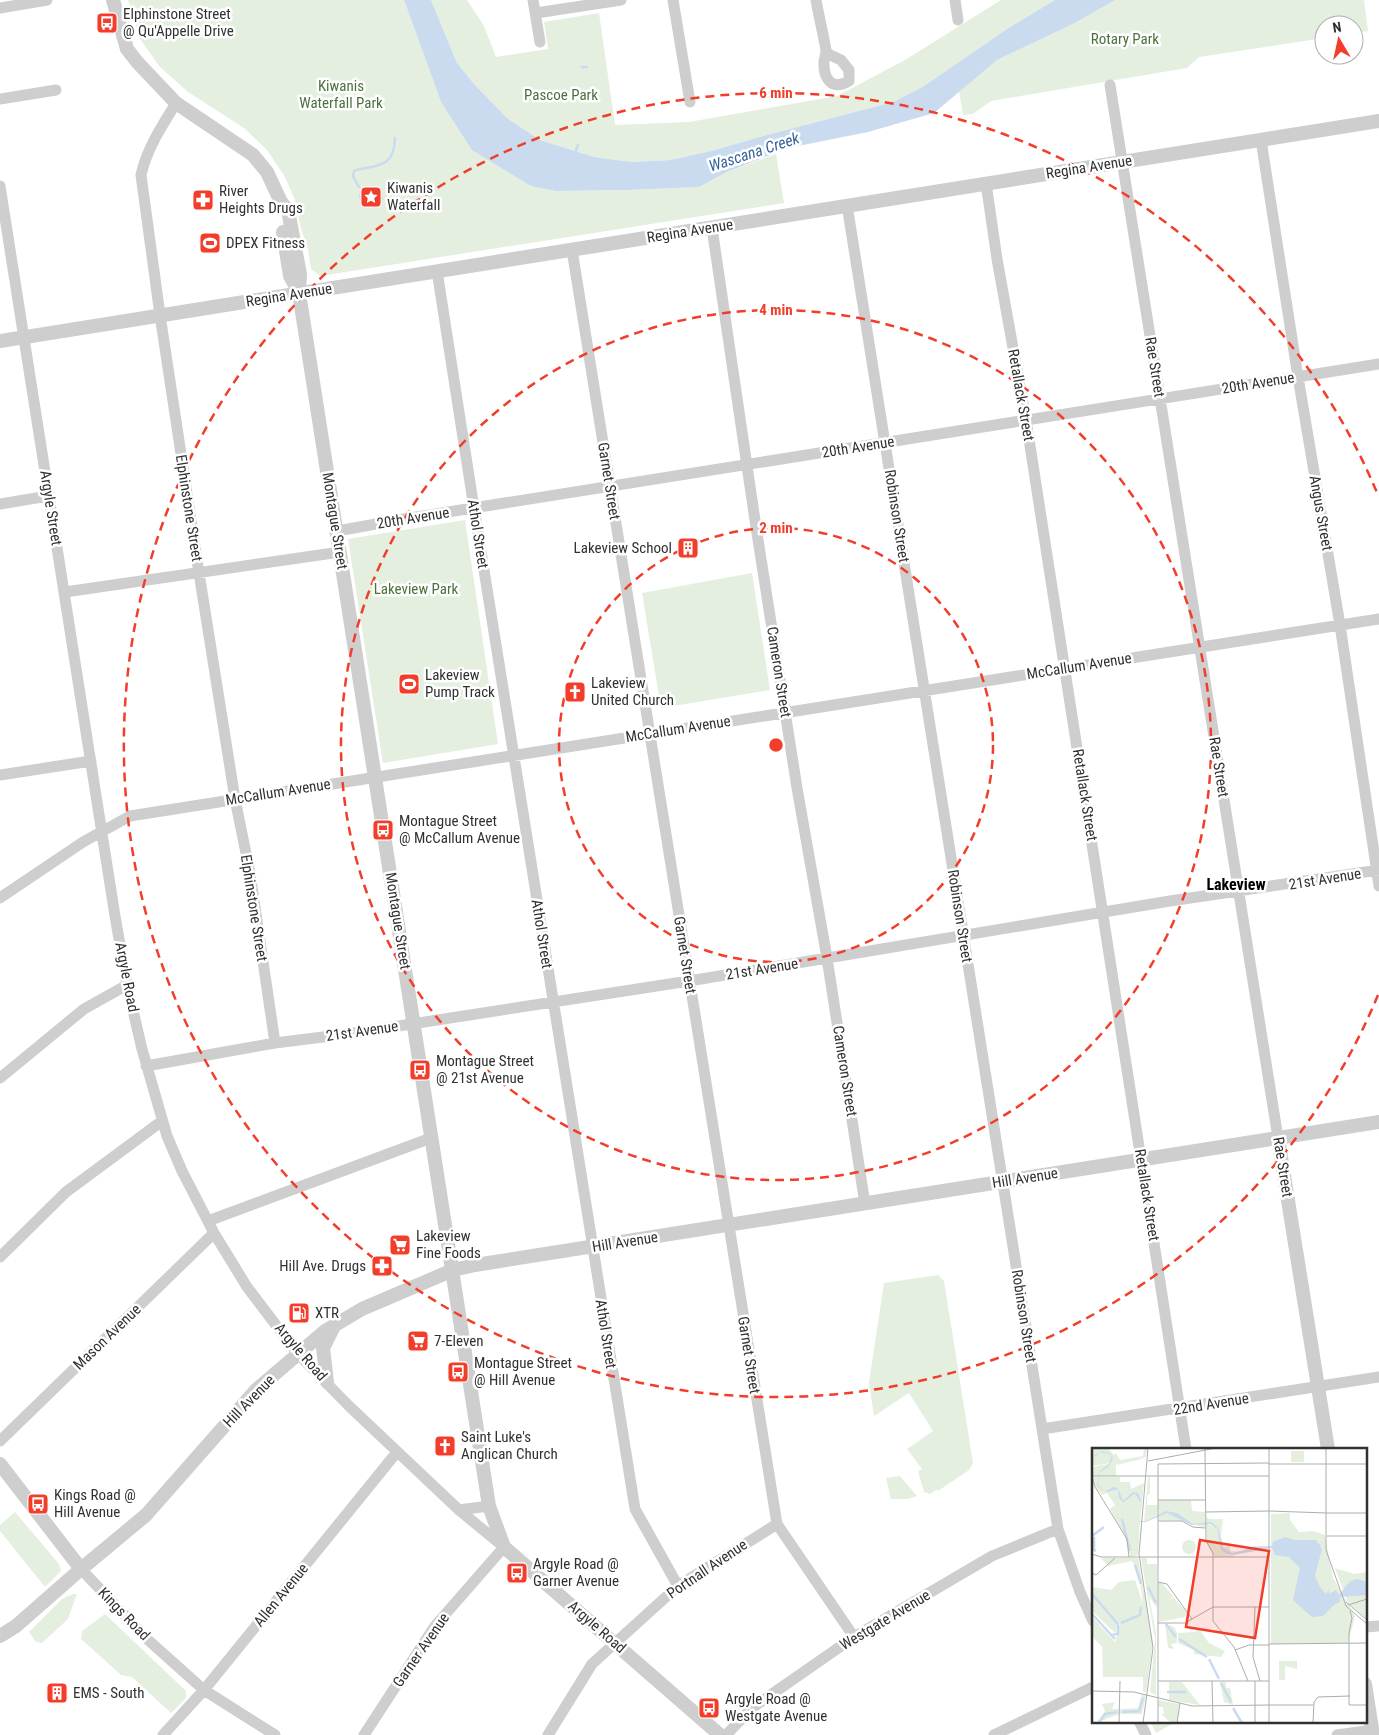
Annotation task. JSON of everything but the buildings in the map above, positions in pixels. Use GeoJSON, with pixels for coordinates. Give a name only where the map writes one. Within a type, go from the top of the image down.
{"type":"FeatureCollection","features":[{"type":"Feature","properties":{"kind":"street"},"geometry":{"type":"LineString","coordinates":[[0,8],[47,0]]}},
{"type":"Feature","properties":{"kind":"street"},"geometry":{"type":"LineString","coordinates":[[112,0],[127,49],[176,103]]}},
{"type":"Feature","properties":{"kind":"street"},"geometry":{"type":"LineString","coordinates":[[534,0],[540,42]]}},
{"type":"Feature","properties":{"kind":"street"},"geometry":{"type":"LineString","coordinates":[[536,13],[621,0]]}},
{"type":"Feature","properties":{"kind":"street"},"geometry":{"type":"LineString","coordinates":[[673,0],[690,102]]}},
{"type":"Feature","properties":{"kind":"street"},"geometry":{"type":"LineString","coordinates":[[816,0],[826,53]]}},
{"type":"Feature","properties":{"kind":"street"},"geometry":{"type":"LineString","coordinates":[[955,0],[958,20]]}},
{"type":"Feature","properties":{"kind":"street","name":"Rae Street"},"geometry":{"type":"LineString","coordinates":[[1110,85],[1328,1448]]}},
{"type":"Feature","properties":{"kind":"street"},"geometry":{"type":"LineString","coordinates":[[0,99],[56,90]]}},
{"type":"Feature","properties":{"kind":"street","name":"Montague Street"},"geometry":{"type":"LineString","coordinates":[[176,103],[253,154],[267,172],[281,202],[288,210],[300,274],[299,293],[336,531],[490,1506],[504,1548]]}},
{"type":"Feature","properties":{"kind":"street","name":"Elphinstone Street"},"geometry":{"type":"LineString","coordinates":[[176,103],[149,148],[141,175],[199,573],[250,873],[275,1043]]}},
{"type":"Feature","properties":{"kind":"street","name":"Regina Avenue"},"geometry":{"type":"LineString","coordinates":[[0,341],[1379,122]]}},
{"type":"Feature","properties":{"kind":"street","name":"Angus Street"},"geometry":{"type":"LineString","coordinates":[[1261,140],[1298,377],[1340,625],[1379,886]]}},
{"type":"Feature","properties":{"kind":"street","name":"Retallack Street"},"geometry":{"type":"LineString","coordinates":[[986,183],[997,258],[1026,420],[1186,1448]]}},
{"type":"Feature","properties":{"kind":"street","name":"Argyle Street"},"geometry":{"type":"LineString","coordinates":[[0,186],[101,831]]}},
{"type":"Feature","properties":{"kind":"street","name":"Robinson Street"},"geometry":{"type":"LineString","coordinates":[[847,205],[1058,1529],[1080,1592],[1092,1619]]}},
{"type":"Feature","properties":{"kind":"street","name":"Cameron Street"},"geometry":{"type":"LineString","coordinates":[[712,228],[746,464],[827,958],[865,1204]]}},
{"type":"Feature","properties":{"kind":"street","name":"Garnet Street"},"geometry":{"type":"LineString","coordinates":[[572,250],[777,1524],[854,1637]]}},
{"type":"Feature","properties":{"kind":"street","name":"Athol Street"},"geometry":{"type":"LineString","coordinates":[[437,271],[635,1509],[678,1586]]}},
{"type":"Feature","properties":{"kind":"street","name":"20th Avenue"},"geometry":{"type":"LineString","coordinates":[[336,531],[1379,364]]}},
{"type":"Feature","properties":{"kind":"street"},"geometry":{"type":"LineString","coordinates":[[0,504],[48,496]]}},
{"type":"Feature","properties":{"kind":"street"},"geometry":{"type":"LineString","coordinates":[[65,592],[340,552]]}},
{"type":"Feature","properties":{"kind":"street","name":"McCallum Avenue"},"geometry":{"type":"LineString","coordinates":[[0,898],[101,831],[130,816],[1379,619]]}},
{"type":"Feature","properties":{"kind":"street"},"geometry":{"type":"LineString","coordinates":[[0,775],[91,761]]}},
{"type":"Feature","properties":{"kind":"street","name":"Argyle Road"},"geometry":{"type":"LineString","coordinates":[[101,831],[128,985],[146,1066],[162,1121],[182,1171],[214,1233],[247,1287],[298,1354],[397,1452],[459,1510],[720,1735]]}},
{"type":"Feature","properties":{"kind":"street","name":"21st Avenue"},"geometry":{"type":"LineString","coordinates":[[146,1066],[275,1043],[414,1024],[690,981],[1239,890],[1378,871]]}},
{"type":"Feature","properties":{"kind":"street"},"geometry":{"type":"LineString","coordinates":[[0,1078],[84,1010],[128,985]]}},
{"type":"Feature","properties":{"kind":"street"},"geometry":{"type":"LineString","coordinates":[[0,1257],[66,1192],[162,1121]]}},
{"type":"Feature","properties":{"kind":"street","name":"Hill Avenue"},"geometry":{"type":"LineString","coordinates":[[0,1636],[16,1626],[80,1569],[146,1515],[256,1390],[298,1354],[334,1325],[362,1309],[453,1270],[1379,1122]]}},
{"type":"Feature","properties":{"kind":"street"},"geometry":{"type":"LineString","coordinates":[[208,1221],[432,1138]]}},
{"type":"Feature","properties":{"kind":"street","name":"Mason Avenue"},"geometry":{"type":"LineString","coordinates":[[0,1441],[214,1233]]}},
{"type":"Feature","properties":{"kind":"street"},"geometry":{"type":"LineString","coordinates":[[327,1382],[323,1348],[334,1325]]}},
{"type":"Feature","properties":{"kind":"street","name":"22nd Avenue"},"geometry":{"type":"LineString","coordinates":[[1042,1430],[1379,1377]]}},
{"type":"Feature","properties":{"kind":"street","name":"Allen Avenue"},"geometry":{"type":"LineString","coordinates":[[163,1735],[204,1690],[397,1452]]}},
{"type":"Feature","properties":{"kind":"street","name":"Kings Road"},"geometry":{"type":"LineString","coordinates":[[0,1464],[80,1569],[147,1639],[204,1690],[275,1735]]}},
{"type":"Feature","properties":{"kind":"street"},"geometry":{"type":"LineString","coordinates":[[459,1510],[490,1506]]}},
{"type":"Feature","properties":{"kind":"street","name":"Portnall Avenue"},"geometry":{"type":"LineString","coordinates":[[548,1735],[592,1664],[678,1586],[777,1524]]}},
{"type":"Feature","properties":{"kind":"street","name":"Westgate Avenue"},"geometry":{"type":"LineString","coordinates":[[726,1735],[752,1708],[854,1637],[992,1556],[1058,1529]]}},
{"type":"Feature","properties":{"kind":"street","name":"Garner Avenue"},"geometry":{"type":"LineString","coordinates":[[364,1735],[435,1626],[504,1548]]}},
{"type":"Feature","properties":{"kind":"street"},"geometry":{"type":"LineString","coordinates":[[1366,1627],[1379,1626]]}},
{"type":"Feature","properties":{"kind":"street"},"geometry":{"type":"LineString","coordinates":[[994,1735],[1092,1687]]}},
{"type":"Feature","properties":{"kind":"street"},"geometry":{"type":"LineString","coordinates":[[1337,1735],[1373,1733],[1366,1690]]}},
{"type":"Feature","properties":{"kind":"street"},"geometry":{"type":"LineString","coordinates":[[1140,1722],[1146,1735]]}},
{"type":"Feature","properties":{"kind":"green space","name":"Kiwanis Waterfall Park"},"geometry":{"type":"Polygon","coordinates":[[[128,0],[404,0],[441,102],[531,186],[555,191],[699,187],[727,172],[776,154],[784,203],[320,276],[311,269],[308,249],[301,229],[295,200],[285,177],[267,150],[244,128],[188,92],[160,67],[140,39],[128,0]]]}},
{"type":"Feature","properties":{"kind":"green space","name":"Pascoe Park"},"geometry":{"type":"Polygon","coordinates":[[[431,0],[467,0],[484,26],[496,57],[548,49],[544,22],[599,13],[615,125],[689,122],[837,96],[905,60],[1001,0],[1055,0],[1007,29],[921,88],[893,102],[711,151],[670,160],[632,162],[594,157],[540,140],[507,118],[474,84],[457,63],[431,0]]]}},
{"type":"Feature","properties":{"kind":"green space","name":"Rotary Park"},"geometry":{"type":"Polygon","coordinates":[[[1115,0],[1364,0],[1368,31],[1364,32],[1364,15],[1314,15],[1314,40],[1199,57],[1187,68],[991,101],[973,114],[963,115],[959,91],[997,60],[1075,23],[1115,0]]]}},
{"type":"Feature","properties":{"kind":"green space","name":"Lakeview Park"},"geometry":{"type":"Polygon","coordinates":[[[465,520],[498,744],[383,763],[348,539],[465,520]]]}},
{"type":"Feature","properties":{"kind":"green space"},"geometry":{"type":"Polygon","coordinates":[[[752,573],[770,690],[661,708],[642,593],[752,573]]]}},
{"type":"Feature","properties":{"kind":"green space"},"geometry":{"type":"Polygon","coordinates":[[[938,1275],[944,1281],[973,1463],[969,1470],[938,1491],[936,1489],[930,1494],[924,1492],[918,1471],[922,1469],[907,1449],[933,1431],[909,1393],[874,1416],[869,1382],[884,1283],[938,1275]]]}},
{"type":"Feature","properties":{"kind":"green space"},"geometry":{"type":"Polygon","coordinates":[[[900,1476],[917,1496],[908,1499],[891,1499],[886,1478],[900,1476]]]}},
{"type":"Feature","properties":{"kind":"green space"},"geometry":{"type":"Polygon","coordinates":[[[15,1512],[59,1564],[61,1571],[45,1587],[0,1531],[0,1525],[15,1512]]]}},
{"type":"Feature","properties":{"kind":"green space"},"geometry":{"type":"Polygon","coordinates":[[[77,1594],[68,1619],[42,1643],[36,1642],[29,1632],[62,1599],[77,1594]]]}},
{"type":"Feature","properties":{"kind":"green space"},"geometry":{"type":"Polygon","coordinates":[[[105,1614],[186,1691],[186,1698],[171,1713],[132,1677],[121,1675],[81,1639],[82,1631],[105,1614]]]}},
{"type":"Feature","properties":{"kind":"green space"},"geometry":{"type":"Polygon","coordinates":[[[1150,1722],[1176,1722],[1156,1733],[1150,1722]]]}},
{"type":"Feature","properties":{"kind":"water","name":"Wascana Creek"},"geometry":{"type":"Polygon","coordinates":[[[404,0],[431,0],[457,63],[474,84],[507,118],[540,140],[594,157],[632,162],[670,160],[711,151],[893,102],[921,88],[1007,29],[1055,0],[1115,0],[1075,23],[997,60],[934,113],[868,132],[788,148],[727,172],[699,187],[555,191],[531,186],[472,150],[441,102],[404,0]]]}},
{"type":"Feature","properties":{"kind":"water","name":"Kiwanis Waterfall"},"geometry":{"type":"Polygon","coordinates":[[[368,187],[380,189],[383,200],[372,206],[360,203],[359,195],[363,189],[368,187]]]}},
{"type":"Feature","properties":{"kind":"waterway"},"geometry":{"type":"LineString","coordinates":[[582,67],[587,67]]}},
{"type":"Feature","properties":{"kind":"waterway"},"geometry":{"type":"LineString","coordinates":[[359,187],[353,176],[354,171],[379,165],[389,160],[392,155],[395,138]]}},
{"type":"Feature","properties":{"kind":"waterway"},"geometry":{"type":"LineString","coordinates":[[575,153],[578,145]]}},
{"type":"Feature","properties":{"kind":"place","name":"Elphinstone Street @ Qu'Appelle Drive"},"geometry":{"type":"Point","coordinates":[107,23]}},
{"type":"Feature","properties":{"kind":"place","name":"Kiwanis Waterfall"},"geometry":{"type":"Point","coordinates":[371,197]}},
{"type":"Feature","properties":{"kind":"place","name":"River Heights Drugs"},"geometry":{"type":"Point","coordinates":[203,200]}},
{"type":"Feature","properties":{"kind":"place","name":"DPEX Fitness"},"geometry":{"type":"Point","coordinates":[210,243]}},
{"type":"Feature","properties":{"kind":"place","name":"Lakeview School"},"geometry":{"type":"Point","coordinates":[688,548]}},
{"type":"Feature","properties":{"kind":"place","name":"Lakeview Pump Track"},"geometry":{"type":"Point","coordinates":[409,684]}},
{"type":"Feature","properties":{"kind":"place","name":"Lakeview United Church"},"geometry":{"type":"Point","coordinates":[575,692]}},
{"type":"Feature","properties":{"kind":"place","name":"Montague Street @ McCallum Avenue"},"geometry":{"type":"Point","coordinates":[383,830]}},
{"type":"Feature","properties":{"kind":"place","name":"Montague Street @ 21st Avenue"},"geometry":{"type":"Point","coordinates":[420,1070]}},
{"type":"Feature","properties":{"kind":"place","name":"Lakeview Fine Foods"},"geometry":{"type":"Point","coordinates":[400,1245]}},
{"type":"Feature","properties":{"kind":"place","name":"Hill Ave. Drugs"},"geometry":{"type":"Point","coordinates":[382,1266]}},
{"type":"Feature","properties":{"kind":"place","name":"XTR"},"geometry":{"type":"Point","coordinates":[299,1313]}},
{"type":"Feature","properties":{"kind":"place","name":"7-Eleven"},"geometry":{"type":"Point","coordinates":[418,1341]}},
{"type":"Feature","properties":{"kind":"place","name":"Montague Street @ Hill Avenue"},"geometry":{"type":"Point","coordinates":[458,1372]}},
{"type":"Feature","properties":{"kind":"place","name":"Saint Luke's Anglican Church"},"geometry":{"type":"Point","coordinates":[445,1446]}},
{"type":"Feature","properties":{"kind":"place","name":"Kings Road @ Hill Avenue"},"geometry":{"type":"Point","coordinates":[38,1504]}},
{"type":"Feature","properties":{"kind":"place","name":"Argyle Road @ Garner Avenue"},"geometry":{"type":"Point","coordinates":[517,1573]}},
{"type":"Feature","properties":{"kind":"place","name":"EMS - South"},"geometry":{"type":"Point","coordinates":[57,1693]}},
{"type":"Feature","properties":{"kind":"place","name":"Argyle Road @ Westgate Avenue"},"geometry":{"type":"Point","coordinates":[709,1708]}},
{"type":"Feature","properties":{"kind":"district","name":"Lakeview"},"geometry":{"type":"Point","coordinates":[1236,884]}}]}
